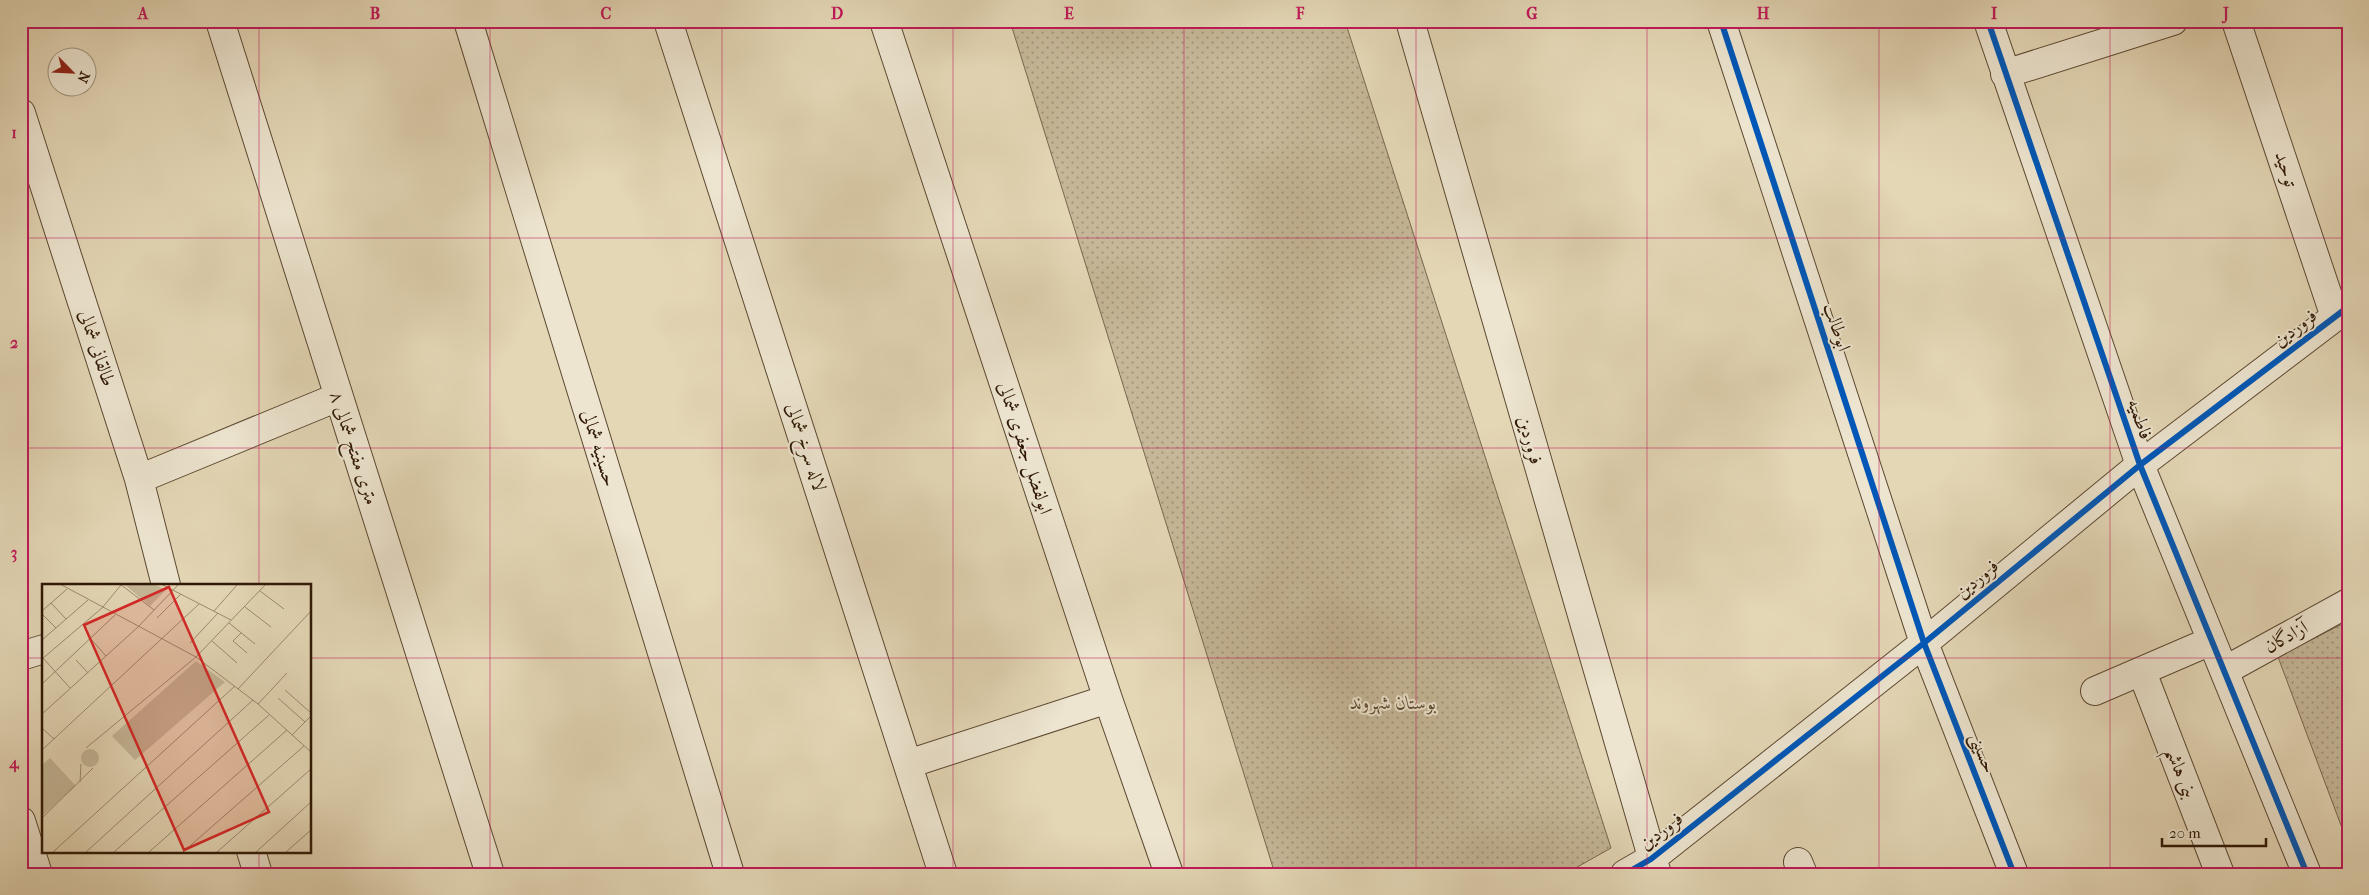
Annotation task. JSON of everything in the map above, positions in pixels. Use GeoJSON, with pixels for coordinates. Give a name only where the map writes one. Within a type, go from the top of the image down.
{"type":"FeatureCollection","features":[{"type":"Feature","properties":{"kind":"street","name":"۸ متری مفتح شمالی"},"geometry":{"type":"LineString","coordinates":[[220,21],[490,874]]}},
{"type":"Feature","properties":{"kind":"street","name":"حسینیه شمالی"},"geometry":{"type":"LineString","coordinates":[[468,21],[730,874]]}},
{"type":"Feature","properties":{"kind":"street","name":"لاله سرخ شمالی"},"geometry":{"type":"LineString","coordinates":[[668,21],[943,874]]}},
{"type":"Feature","properties":{"kind":"street","name":"ابولفضل جعفری شمالی"},"geometry":{"type":"LineString","coordinates":[[884,21],[1108,700],[1170,874]]}},
{"type":"Feature","properties":{"kind":"street","name":"فروردین"},"geometry":{"type":"LineString","coordinates":[[1410,21],[1654,866]]}},
{"type":"Feature","properties":{"kind":"street","name":"ابوطالب"},"geometry":{"type":"LineString","coordinates":[[1721,21],[1924,643]]}},
{"type":"Feature","properties":{"kind":"street","name":"فاطمیه"},"geometry":{"type":"LineString","coordinates":[[1988,21],[2140,465],[2307,874]]}},
{"type":"Feature","properties":{"kind":"street"},"geometry":{"type":"LineString","coordinates":[[2005,74],[2173,21]]}},
{"type":"Feature","properties":{"kind":"street","name":"توحید"},"geometry":{"type":"LineString","coordinates":[[2236,21],[2341,312]]}},
{"type":"Feature","properties":{"kind":"street","name":"طالقانی شمالی"},"geometry":{"type":"LineString","coordinates":[[21,113],[139,479],[166,584]]}},
{"type":"Feature","properties":{"kind":"street","name":"فروردین"},"geometry":{"type":"LineString","coordinates":[[1624,874],[1654,866],[2140,465],[2341,312]]}},
{"type":"Feature","properties":{"kind":"street"},"geometry":{"type":"LineString","coordinates":[[139,479],[338,397]]}},
{"type":"Feature","properties":{"kind":"street","name":"آزادگان"},"geometry":{"type":"LineString","coordinates":[[2224,671],[2348,603]]}},
{"type":"Feature","properties":{"kind":"street"},"geometry":{"type":"LineString","coordinates":[[2095,692],[2211,641]]}},
{"type":"Feature","properties":{"kind":"street","name":"حسینی"},"geometry":{"type":"LineString","coordinates":[[1924,643],[2014,874]]}},
{"type":"Feature","properties":{"kind":"street"},"geometry":{"type":"LineString","coordinates":[[21,656],[42,651]]}},
{"type":"Feature","properties":{"kind":"street","name":"بنی هاشم"},"geometry":{"type":"LineString","coordinates":[[2142,672],[2220,874]]}},
{"type":"Feature","properties":{"kind":"street"},"geometry":{"type":"LineString","coordinates":[[908,764],[1108,700]]}},
{"type":"Feature","properties":{"kind":"street"},"geometry":{"type":"LineString","coordinates":[[21,821],[38,874]]}},
{"type":"Feature","properties":{"kind":"street"},"geometry":{"type":"LineString","coordinates":[[250,852],[258,874]]}},
{"type":"Feature","properties":{"kind":"green space","name":"بوستان شهروند"},"geometry":{"type":"Polygon","coordinates":[[[1010,21],[1345,21],[1611,848],[1565,874],[1275,874],[1010,21]]]}},
{"type":"Feature","properties":{"kind":"green space"},"geometry":{"type":"Polygon","coordinates":[[[2348,621],[2348,844],[2278,657],[2348,621]]]}},
{"type":"Feature","properties":{"kind":"cycle path"},"geometry":{"type":"LineString","coordinates":[[1721,21],[1924,643],[2014,874]]}},
{"type":"Feature","properties":{"kind":"cycle path"},"geometry":{"type":"LineString","coordinates":[[1988,21],[2140,465],[2307,874]]}},
{"type":"Feature","properties":{"kind":"cycle path"},"geometry":{"type":"LineString","coordinates":[[1625,874],[1651,859],[1924,643],[2140,465],[2348,307]]}}]}
